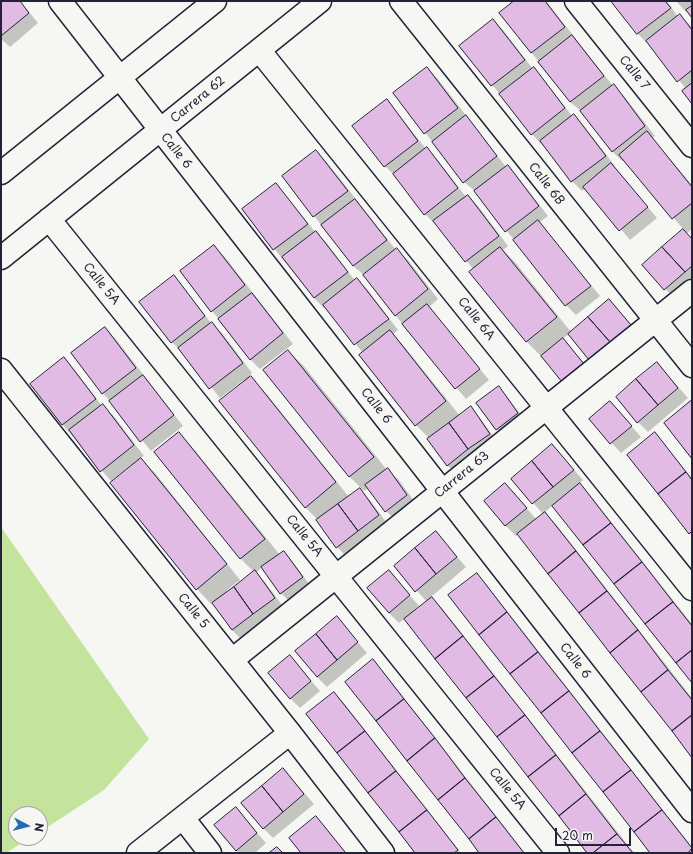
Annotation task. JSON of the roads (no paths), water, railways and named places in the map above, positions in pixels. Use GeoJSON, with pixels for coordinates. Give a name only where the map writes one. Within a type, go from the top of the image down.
{"type":"FeatureCollection","features":[{"type":"Feature","properties":{"kind":"street","name":"Calle 6"},"geometry":{"type":"LineString","coordinates":[[60,1],[692,811]]}},
{"type":"Feature","properties":{"kind":"street"},"geometry":{"type":"LineString","coordinates":[[4,164],[120,78],[215,1]]}},
{"type":"Feature","properties":{"kind":"street","name":"Carrera 62"},"geometry":{"type":"LineString","coordinates":[[1,258],[320,1]]}},
{"type":"Feature","properties":{"kind":"street","name":"Calle 6B"},"geometry":{"type":"LineString","coordinates":[[401,1],[692,366]]}},
{"type":"Feature","properties":{"kind":"street","name":"Calle 7"},"geometry":{"type":"LineString","coordinates":[[576,1],[692,146]]}},
{"type":"Feature","properties":{"kind":"street","name":"Calle 6A"},"geometry":{"type":"LineString","coordinates":[[260,50],[692,589]]}},
{"type":"Feature","properties":{"kind":"street","name":"Calle 5A"},"geometry":{"type":"LineString","coordinates":[[49,219],[558,853]]}},
{"type":"Feature","properties":{"kind":"street","name":"Carrera 63"},"geometry":{"type":"LineString","coordinates":[[232,660],[692,290]]}},
{"type":"Feature","properties":{"kind":"street","name":"Calle 5"},"geometry":{"type":"LineString","coordinates":[[1,370],[290,733],[383,853]]}},
{"type":"Feature","properties":{"kind":"street"},"geometry":{"type":"LineString","coordinates":[[138,853],[290,733]]}},
{"type":"Feature","properties":{"kind":"street"},"geometry":{"type":"LineString","coordinates":[[183,818],[210,853]]}}]}
